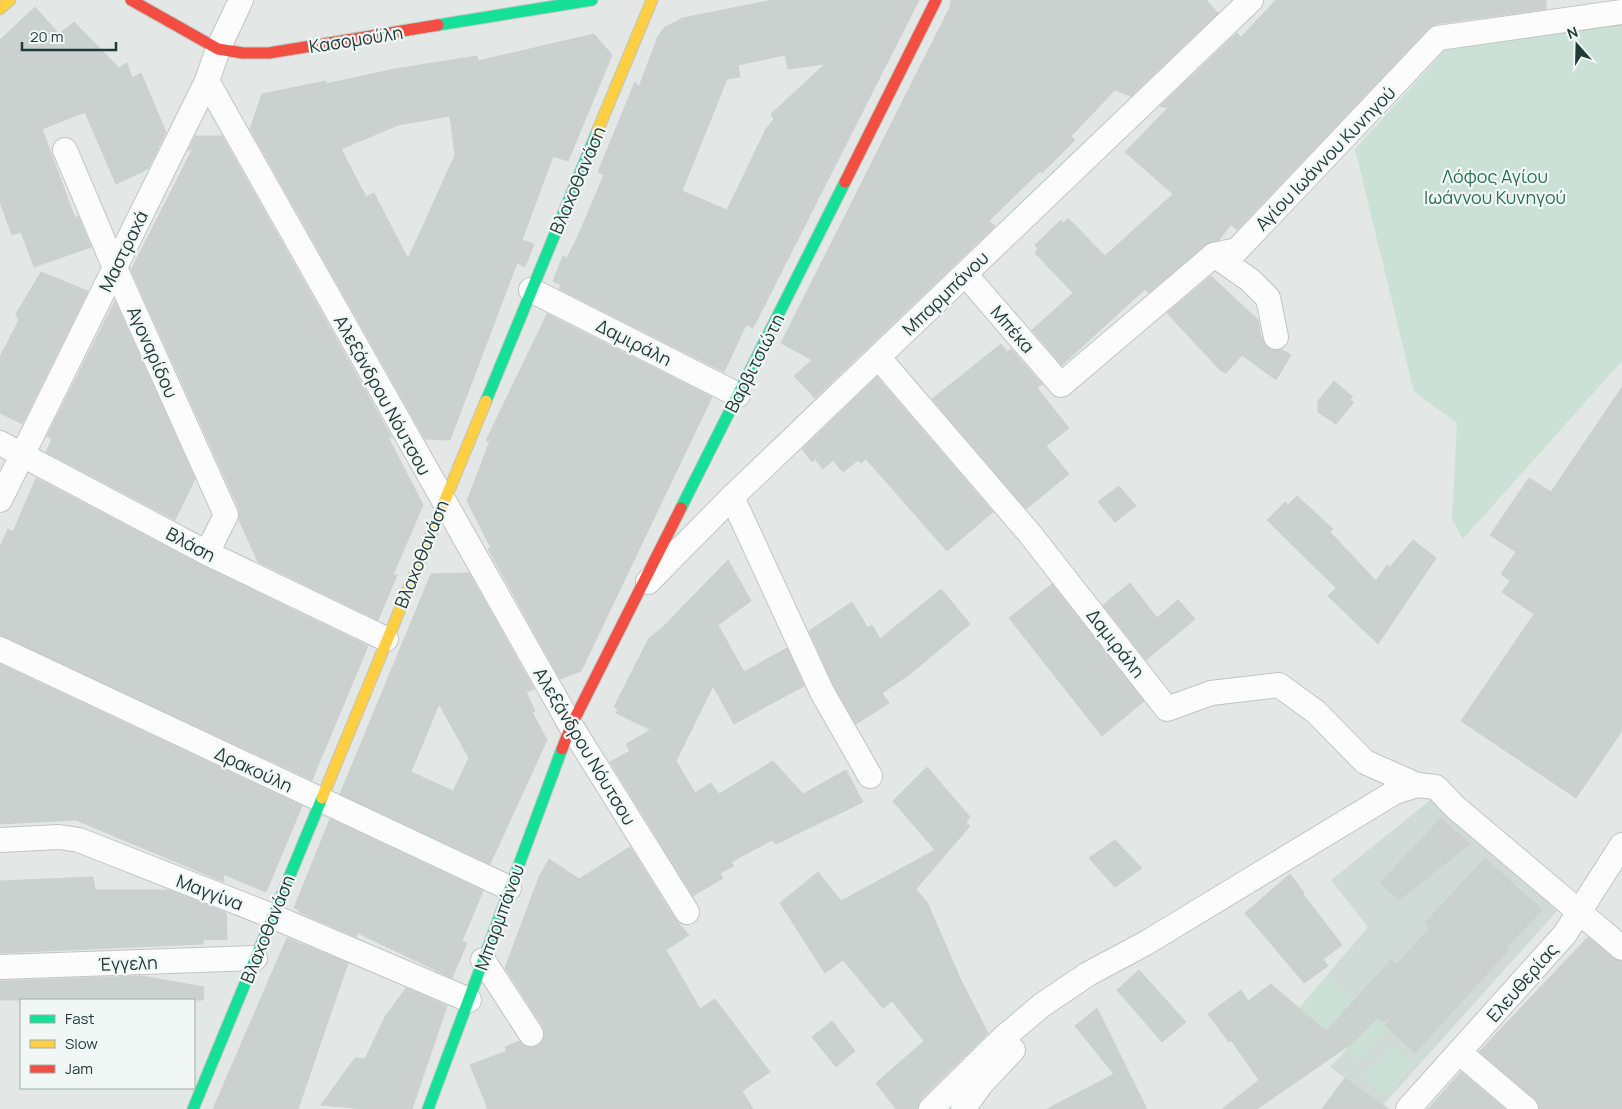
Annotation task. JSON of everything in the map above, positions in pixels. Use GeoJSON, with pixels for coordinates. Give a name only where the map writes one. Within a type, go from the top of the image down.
{"type":"FeatureCollection","features":[{"type":"Feature","properties":{"kind":"street"},"geometry":{"type":"LineString","coordinates":[[0,9],[10,0]]}},
{"type":"Feature","properties":{"kind":"street","name":"Κασομούλη"},"geometry":{"type":"LineString","coordinates":[[131,0],[218,49],[242,53],[269,53],[592,0]]}},
{"type":"Feature","properties":{"kind":"street","name":"Μαστραχά"},"geometry":{"type":"LineString","coordinates":[[0,500],[207,80],[218,49],[241,0]]}},
{"type":"Feature","properties":{"kind":"street","name":"Βλαχοθανάση"},"geometry":{"type":"LineString","coordinates":[[193,1109],[530,290],[652,0]]}},
{"type":"Feature","properties":{"kind":"street","name":"Βαρβιτσιώτη"},"geometry":{"type":"LineString","coordinates":[[572,726],[936,0]]}},
{"type":"Feature","properties":{"kind":"street","name":"Μπαρμπάνου"},"geometry":{"type":"LineString","coordinates":[[641,588],[732,497],[1251,0]]}},
{"type":"Feature","properties":{"kind":"street","name":"Αγίου Ιωάννου Κυνηγού"},"geometry":{"type":"LineString","coordinates":[[1061,385],[1214,255],[1236,250],[1438,38],[1622,12]]}},
{"type":"Feature","properties":{"kind":"street","name":"Αλεξάνδρου Νόυτσου"},"geometry":{"type":"LineString","coordinates":[[207,80],[443,502],[572,726],[687,912]]}},
{"type":"Feature","properties":{"kind":"street","name":"Αγοναρίδου"},"geometry":{"type":"LineString","coordinates":[[65,150],[115,268],[226,515],[207,553]]}},
{"type":"Feature","properties":{"kind":"street"},"geometry":{"type":"LineString","coordinates":[[1214,255],[1250,280],[1268,298],[1276,337]]}},
{"type":"Feature","properties":{"kind":"street","name":"Μπέκα"},"geometry":{"type":"LineString","coordinates":[[966,274],[1061,385]]}},
{"type":"Feature","properties":{"kind":"street","name":"Δαμιράλη"},"geometry":{"type":"LineString","coordinates":[[530,290],[738,395]]}},
{"type":"Feature","properties":{"kind":"street","name":"Δαμιράλη"},"geometry":{"type":"LineString","coordinates":[[878,357],[1030,534],[1167,709],[1211,693],[1279,685],[1316,712],[1365,762],[1416,785]]}},
{"type":"Feature","properties":{"kind":"street","name":"Βλάση"},"geometry":{"type":"LineString","coordinates":[[0,443],[207,553],[386,639]]}},
{"type":"Feature","properties":{"kind":"street"},"geometry":{"type":"LineString","coordinates":[[732,497],[822,692],[870,776]]}},
{"type":"Feature","properties":{"kind":"street","name":"Δρακούλη"},"geometry":{"type":"LineString","coordinates":[[0,649],[320,801],[509,888]]}},
{"type":"Feature","properties":{"kind":"street","name":"Μπαρμπάνου"},"geometry":{"type":"LineString","coordinates":[[428,1109],[509,888],[572,726]]}},
{"type":"Feature","properties":{"kind":"street"},"geometry":{"type":"LineString","coordinates":[[931,1109],[1003,1038],[1042,1005],[1088,974],[1163,933],[1395,792],[1416,785],[1436,787],[1455,807],[1622,948]]}},
{"type":"Feature","properties":{"kind":"street","name":"Μαγγίνα"},"geometry":{"type":"LineString","coordinates":[[0,840],[59,837],[79,840],[272,916],[469,1000]]}},
{"type":"Feature","properties":{"kind":"street","name":"Ελευθερίας"},"geometry":{"type":"LineString","coordinates":[[1408,1109],[1565,934],[1622,845]]}},
{"type":"Feature","properties":{"kind":"street","name":"Έγγελη"},"geometry":{"type":"LineString","coordinates":[[0,967],[255,958]]}},
{"type":"Feature","properties":{"kind":"street"},"geometry":{"type":"LineString","coordinates":[[483,960],[531,1034]]}},
{"type":"Feature","properties":{"kind":"street"},"geometry":{"type":"LineString","coordinates":[[963,1109],[982,1083],[1088,974]]}},
{"type":"Feature","properties":{"kind":"street"},"geometry":{"type":"LineString","coordinates":[[1460,1053],[1526,1109]]}},
{"type":"Feature","properties":{"kind":"shaded area"},"geometry":{"type":"Polygon","coordinates":[[[1434,797],[1557,911],[1383,1105],[1330,1067],[1347,1049],[1299,1008],[1368,927],[1331,880],[1434,797]]]}},
{"type":"Feature","properties":{"kind":"green space","name":"Λόφος Αγίου Ιωάννου Κυνηγού"},"geometry":{"type":"Polygon","coordinates":[[[1622,23],[1622,361],[1463,539],[1452,520],[1457,423],[1414,392],[1355,149],[1447,48],[1622,23]]]}},
{"type":"Feature","properties":{"kind":"green space"},"geometry":{"type":"Polygon","coordinates":[[[1327,976],[1388,1028],[1360,1060],[1299,1008],[1327,976]]]}},
{"type":"Feature","properties":{"kind":"green space"},"geometry":{"type":"Polygon","coordinates":[[[1391,1045],[1414,1065],[1386,1097],[1363,1078],[1391,1045]]]}},
{"type":"Feature","properties":{"kind":"building"},"geometry":{"type":"Polygon","coordinates":[[[773,0],[919,0],[753,328],[746,325],[724,372],[559,289],[561,285],[553,281],[563,256],[567,258],[578,236],[604,175],[598,172],[635,82],[639,87],[658,36],[665,27],[683,18],[773,0]],[[785,55],[738,65],[740,77],[727,79],[682,191],[727,210],[766,129],[774,119],[771,114],[825,64],[788,69],[785,55]]]}},
{"type":"Feature","properties":{"kind":"building"},"geometry":{"type":"Polygon","coordinates":[[[951,0],[1206,0],[1218,13],[1131,96],[1115,90],[1071,136],[1075,140],[989,221],[995,226],[815,398],[794,376],[812,360],[781,343],[950,7],[951,0]]]}},
{"type":"Feature","properties":{"kind":"building"},"geometry":{"type":"Polygon","coordinates":[[[1276,0],[1546,0],[1546,9],[1436,24],[1429,28],[1237,230],[1231,224],[1219,240],[1205,245],[1149,293],[1145,289],[1062,365],[1032,330],[1073,293],[1035,253],[1038,249],[1035,245],[1061,220],[1064,223],[1068,218],[1105,256],[1173,194],[1125,152],[1168,108],[1160,106],[1237,33],[1241,37],[1276,0]]]}},
{"type":"Feature","properties":{"kind":"building"},"geometry":{"type":"Polygon","coordinates":[[[35,7],[59,34],[74,22],[119,68],[127,63],[132,78],[141,73],[166,132],[148,169],[116,184],[85,112],[42,129],[75,218],[78,216],[91,247],[34,267],[21,232],[12,235],[0,202],[0,40],[35,7]]]}},
{"type":"Feature","properties":{"kind":"building"},"geometry":{"type":"Polygon","coordinates":[[[594,34],[612,55],[568,161],[553,156],[522,240],[534,244],[525,267],[517,263],[450,440],[425,439],[250,129],[262,94],[326,81],[326,84],[395,69],[477,56],[478,61],[594,34]],[[450,116],[398,125],[341,149],[366,197],[374,193],[408,259],[455,155],[450,116]]]}},
{"type":"Feature","properties":{"kind":"building"},"geometry":{"type":"Polygon","coordinates":[[[195,136],[222,136],[392,438],[388,437],[423,505],[393,575],[397,575],[378,620],[258,562],[239,520],[239,509],[131,270],[193,148],[188,151],[195,136]]]}},
{"type":"Feature","properties":{"kind":"building"},"geometry":{"type":"Polygon","coordinates":[[[41,272],[88,291],[22,424],[0,413],[0,357],[19,320],[16,314],[41,272]]]}},
{"type":"Feature","properties":{"kind":"building"},"geometry":{"type":"Polygon","coordinates":[[[1211,276],[1258,320],[1261,336],[1266,346],[1272,350],[1281,349],[1291,355],[1276,380],[1242,355],[1226,373],[1221,371],[1167,313],[1211,276]]]}},
{"type":"Feature","properties":{"kind":"building"},"geometry":{"type":"Polygon","coordinates":[[[115,301],[195,479],[175,520],[46,452],[52,439],[47,436],[115,301]]]}},
{"type":"Feature","properties":{"kind":"building"},"geometry":{"type":"Polygon","coordinates":[[[547,314],[712,397],[581,671],[560,679],[488,549],[491,548],[467,501],[490,441],[486,441],[547,314]]]}},
{"type":"Feature","properties":{"kind":"building"},"geometry":{"type":"Polygon","coordinates":[[[1001,344],[1007,352],[1011,349],[1042,384],[1037,388],[1069,428],[1046,446],[1069,474],[1026,509],[932,399],[1001,344]]]}},
{"type":"Feature","properties":{"kind":"building"},"geometry":{"type":"Polygon","coordinates":[[[877,377],[993,512],[947,551],[866,459],[861,463],[858,460],[843,472],[833,460],[823,469],[815,459],[812,462],[802,449],[877,377]]]}},
{"type":"Feature","properties":{"kind":"building"},"geometry":{"type":"Polygon","coordinates":[[[1334,381],[1353,397],[1350,400],[1354,402],[1336,424],[1318,412],[1318,401],[1334,381]]]}},
{"type":"Feature","properties":{"kind":"building"},"geometry":{"type":"Polygon","coordinates":[[[1622,387],[1622,731],[1576,798],[1461,721],[1534,614],[1502,592],[1510,581],[1501,574],[1516,552],[1490,535],[1529,478],[1551,492],[1622,387]]]}},
{"type":"Feature","properties":{"kind":"building"},"geometry":{"type":"Polygon","coordinates":[[[36,478],[201,565],[368,646],[312,780],[0,635],[0,547],[8,529],[13,532],[36,478]]]}},
{"type":"Feature","properties":{"kind":"building"},"geometry":{"type":"Polygon","coordinates":[[[1119,486],[1136,506],[1115,522],[1098,502],[1119,486]]]}},
{"type":"Feature","properties":{"kind":"building"},"geometry":{"type":"Polygon","coordinates":[[[1297,496],[1333,529],[1330,532],[1376,581],[1387,565],[1390,567],[1413,540],[1436,558],[1378,644],[1328,596],[1336,588],[1267,520],[1285,502],[1288,505],[1297,496]]]}},
{"type":"Feature","properties":{"kind":"building"},"geometry":{"type":"Polygon","coordinates":[[[728,560],[751,601],[718,625],[744,672],[787,648],[804,686],[734,724],[713,686],[676,761],[695,793],[711,783],[719,794],[773,761],[803,794],[846,770],[863,802],[776,844],[772,840],[731,862],[734,866],[720,873],[723,878],[693,896],[610,762],[630,751],[626,744],[651,730],[616,713],[618,709],[614,707],[649,638],[662,628],[728,560]]]}},
{"type":"Feature","properties":{"kind":"building"},"geometry":{"type":"Polygon","coordinates":[[[469,573],[534,689],[526,692],[535,711],[532,712],[547,740],[490,864],[340,794],[431,574],[469,573]],[[439,704],[411,772],[453,791],[469,758],[439,704]]]}},
{"type":"Feature","properties":{"kind":"building"},"geometry":{"type":"Polygon","coordinates":[[[1130,583],[1157,618],[1178,600],[1195,619],[1146,660],[1103,605],[1130,583]]]}},
{"type":"Feature","properties":{"kind":"building"},"geometry":{"type":"Polygon","coordinates":[[[1052,584],[1144,701],[1102,736],[1009,618],[1052,584]]]}},
{"type":"Feature","properties":{"kind":"building"},"geometry":{"type":"Polygon","coordinates":[[[941,589],[970,624],[910,674],[882,693],[889,703],[856,724],[834,686],[809,631],[852,602],[868,628],[872,625],[880,639],[941,589]]]}},
{"type":"Feature","properties":{"kind":"building"},"geometry":{"type":"Polygon","coordinates":[[[0,664],[302,806],[266,892],[223,874],[224,882],[76,820],[0,824],[0,664]]]}},
{"type":"Feature","properties":{"kind":"building"},"geometry":{"type":"Polygon","coordinates":[[[927,767],[970,817],[966,822],[970,826],[916,889],[927,902],[960,978],[988,1033],[921,1099],[918,1109],[896,1109],[876,1083],[924,1041],[892,1001],[883,1008],[843,960],[825,973],[780,903],[818,872],[841,901],[935,850],[893,801],[927,767]]]}},
{"type":"Feature","properties":{"kind":"building"},"geometry":{"type":"Polygon","coordinates":[[[1441,818],[1470,844],[1399,900],[1380,883],[1441,818]]]}},
{"type":"Feature","properties":{"kind":"building"},"geometry":{"type":"Polygon","coordinates":[[[330,819],[483,891],[462,941],[467,943],[452,978],[358,933],[356,937],[299,912],[299,910],[294,908],[330,819]]]}},
{"type":"Feature","properties":{"kind":"building"},"geometry":{"type":"Polygon","coordinates":[[[1115,840],[1142,868],[1115,887],[1089,858],[1115,840]]]}},
{"type":"Feature","properties":{"kind":"building"},"geometry":{"type":"Polygon","coordinates":[[[630,847],[675,919],[689,935],[666,950],[700,1009],[715,999],[770,1072],[742,1091],[753,1109],[488,1109],[470,1065],[507,1051],[505,1047],[519,1041],[525,1046],[532,1048],[539,1045],[543,1040],[543,1027],[505,968],[539,877],[549,859],[579,879],[630,847]]]}},
{"type":"Feature","properties":{"kind":"building"},"geometry":{"type":"Polygon","coordinates":[[[1485,858],[1542,910],[1506,948],[1508,951],[1415,1053],[1385,1025],[1392,1016],[1382,1022],[1378,1018],[1354,1042],[1257,1109],[1222,1109],[1259,1080],[1231,1040],[1229,1042],[1208,1014],[1241,990],[1248,1001],[1271,984],[1326,1031],[1391,960],[1396,965],[1430,928],[1425,923],[1485,858]]]}},
{"type":"Feature","properties":{"kind":"building"},"geometry":{"type":"Polygon","coordinates":[[[1290,874],[1342,945],[1323,959],[1328,966],[1304,983],[1245,913],[1290,874]]]}},
{"type":"Feature","properties":{"kind":"building"},"geometry":{"type":"Polygon","coordinates":[[[93,877],[95,890],[169,890],[226,913],[227,939],[203,940],[203,944],[0,953],[0,881],[93,877]]]}},
{"type":"Feature","properties":{"kind":"building"},"geometry":{"type":"Polygon","coordinates":[[[1588,937],[1613,958],[1622,961],[1622,1109],[1539,1109],[1535,1099],[1479,1052],[1588,937]]]}},
{"type":"Feature","properties":{"kind":"building"},"geometry":{"type":"Polygon","coordinates":[[[287,938],[348,963],[298,1109],[213,1109],[287,938]]]}},
{"type":"Feature","properties":{"kind":"building"},"geometry":{"type":"Polygon","coordinates":[[[1139,970],[1186,1022],[1162,1042],[1117,990],[1139,970]]]}},
{"type":"Feature","properties":{"kind":"building"},"geometry":{"type":"Polygon","coordinates":[[[141,976],[204,987],[203,1000],[0,1000],[0,981],[141,976]]]}},
{"type":"Feature","properties":{"kind":"building"},"geometry":{"type":"Polygon","coordinates":[[[406,988],[447,1006],[412,1109],[364,1109],[321,1105],[355,1058],[365,1059],[385,1017],[406,988]]]}},
{"type":"Feature","properties":{"kind":"building"},"geometry":{"type":"Polygon","coordinates":[[[1097,1008],[1147,1109],[1047,1109],[1114,1074],[1075,1026],[1097,1008]]]}},
{"type":"Feature","properties":{"kind":"building"},"geometry":{"type":"Polygon","coordinates":[[[832,1021],[855,1051],[836,1067],[812,1037],[832,1021]]]}},
{"type":"Feature","properties":{"kind":"building"},"geometry":{"type":"Polygon","coordinates":[[[1461,1072],[1505,1109],[1428,1109],[1461,1072]]]}},
{"type":"Feature","properties":{"kind":"building"},"geometry":{"type":"Polygon","coordinates":[[[1345,1078],[1389,1109],[1322,1109],[1345,1078]]]}},
{"type":"Feature","properties":{"kind":"traffic: fast"},"geometry":{"type":"LineString","coordinates":[[438,25],[592,0]]}},
{"type":"Feature","properties":{"kind":"traffic: fast"},"geometry":{"type":"LineString","coordinates":[[486,401],[597,132]]}},
{"type":"Feature","properties":{"kind":"traffic: fast"},"geometry":{"type":"LineString","coordinates":[[681,508],[845,182]]}},
{"type":"Feature","properties":{"kind":"traffic: fast"},"geometry":{"type":"LineString","coordinates":[[428,1109],[562,749]]}},
{"type":"Feature","properties":{"kind":"traffic: fast"},"geometry":{"type":"LineString","coordinates":[[193,1109],[322,798]]}},
{"type":"Feature","properties":{"kind":"traffic: slow"},"geometry":{"type":"LineString","coordinates":[[0,9],[10,0]]}},
{"type":"Feature","properties":{"kind":"traffic: slow"},"geometry":{"type":"LineString","coordinates":[[597,132],[652,0]]}},
{"type":"Feature","properties":{"kind":"traffic: slow"},"geometry":{"type":"LineString","coordinates":[[322,798],[486,401]]}},
{"type":"Feature","properties":{"kind":"traffic: jam"},"geometry":{"type":"LineString","coordinates":[[131,0],[218,49],[243,53],[269,53],[438,25]]}},
{"type":"Feature","properties":{"kind":"traffic: jam"},"geometry":{"type":"LineString","coordinates":[[845,182],[936,0]]}},
{"type":"Feature","properties":{"kind":"traffic: jam"},"geometry":{"type":"LineString","coordinates":[[562,749],[571,726],[681,508]]}}]}
